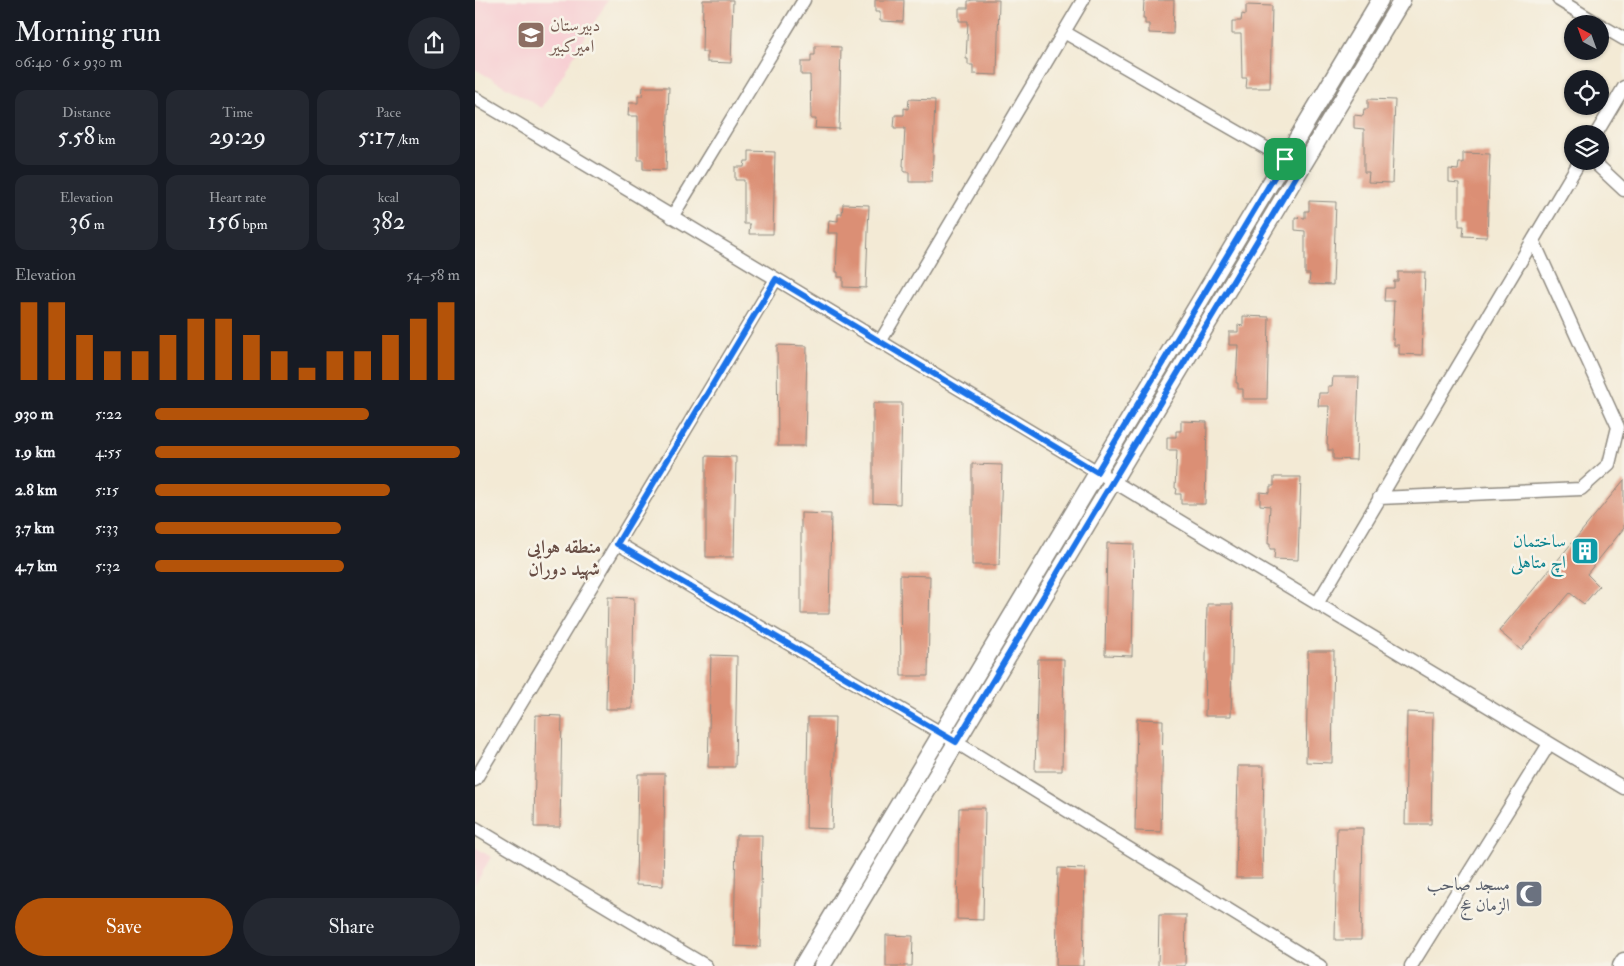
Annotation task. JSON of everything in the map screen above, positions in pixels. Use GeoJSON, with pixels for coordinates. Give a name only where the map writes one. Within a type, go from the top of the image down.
{"type":"FeatureCollection","features":[{"type":"Feature","properties":{"kind":"street"},"geometry":{"type":"LineString","coordinates":[[672,217],[804,0]]}},
{"type":"Feature","properties":{"kind":"street"},"geometry":{"type":"LineString","coordinates":[[880,342],[1083,0]]}},
{"type":"Feature","properties":{"kind":"street"},"geometry":{"type":"LineString","coordinates":[[802,966],[1380,0]]}},
{"type":"Feature","properties":{"kind":"street"},"geometry":{"type":"LineString","coordinates":[[822,966],[1402,0]]}},
{"type":"Feature","properties":{"kind":"street"},"geometry":{"type":"LineString","coordinates":[[1559,0],[1584,15]]}},
{"type":"Feature","properties":{"kind":"street"},"geometry":{"type":"LineString","coordinates":[[1609,30],[1624,39]]}},
{"type":"Feature","properties":{"kind":"street"},"geometry":{"type":"LineString","coordinates":[[1064,32],[1301,168]]}},
{"type":"Feature","properties":{"kind":"street"},"geometry":{"type":"LineString","coordinates":[[1601,125],[1624,87]]}},
{"type":"Feature","properties":{"kind":"street"},"geometry":{"type":"LineString","coordinates":[[475,98],[1624,788]]}},
{"type":"Feature","properties":{"kind":"street"},"geometry":{"type":"LineString","coordinates":[[1317,604],[1575,170]]}},
{"type":"Feature","properties":{"kind":"street"},"geometry":{"type":"LineString","coordinates":[[1603,170],[1624,190]]}},
{"type":"Feature","properties":{"kind":"street"},"geometry":{"type":"LineString","coordinates":[[1379,498],[1581,489],[1609,464],[1618,427],[1533,240]]}},
{"type":"Feature","properties":{"kind":"street"},"geometry":{"type":"LineString","coordinates":[[475,780],[776,279]]}},
{"type":"Feature","properties":{"kind":"street"},"geometry":{"type":"LineString","coordinates":[[617,544],[956,742],[1320,966]]}},
{"type":"Feature","properties":{"kind":"street"},"geometry":{"type":"LineString","coordinates":[[1411,966],[1549,744]]}},
{"type":"Feature","properties":{"kind":"street"},"geometry":{"type":"LineString","coordinates":[[475,828],[706,966]]}},
{"type":"Feature","properties":{"kind":"street"},"geometry":{"type":"LineString","coordinates":[[1621,966],[1624,961]]}},
{"type":"Feature","properties":{"kind":"shaded area","name":"دبیرستان امیرکبیر"},"geometry":{"type":"Polygon","coordinates":[[[475,0],[608,0],[542,108],[475,69],[475,0]]]}},
{"type":"Feature","properties":{"kind":"shaded area"},"geometry":{"type":"Polygon","coordinates":[[[475,847],[491,857],[475,885],[475,847]]]}},
{"type":"Feature","properties":{"kind":"building"},"geometry":{"type":"Polygon","coordinates":[[[703,0],[733,0],[731,63],[707,62],[707,52],[702,52],[703,0]]]}},
{"type":"Feature","properties":{"kind":"building"},"geometry":{"type":"Polygon","coordinates":[[[875,0],[904,0],[903,22],[880,21],[880,12],[875,12],[875,0]]]}},
{"type":"Feature","properties":{"kind":"building"},"geometry":{"type":"Polygon","coordinates":[[[999,0],[997,75],[973,74],[973,65],[968,65],[968,59],[966,59],[968,21],[959,21],[959,8],[968,8],[968,1],[999,0]]]}},
{"type":"Feature","properties":{"kind":"building"},"geometry":{"type":"Polygon","coordinates":[[[1174,0],[1173,34],[1149,33],[1149,24],[1145,24],[1145,18],[1143,18],[1144,1],[1174,0]]]}},
{"type":"Feature","properties":{"kind":"building"},"geometry":{"type":"Polygon","coordinates":[[[1246,5],[1272,6],[1270,88],[1246,88],[1247,78],[1242,78],[1241,34],[1232,34],[1232,21],[1241,21],[1242,14],[1246,15],[1246,5]]]}},
{"type":"Feature","properties":{"kind":"building"},"geometry":{"type":"Polygon","coordinates":[[[815,46],[841,47],[839,129],[815,128],[816,119],[811,119],[810,75],[801,75],[801,62],[811,62],[811,55],[815,55],[815,46]]]}},
{"type":"Feature","properties":{"kind":"building"},"geometry":{"type":"Polygon","coordinates":[[[643,87],[669,87],[666,170],[643,169],[643,160],[638,160],[638,116],[628,116],[629,103],[638,103],[638,96],[642,96],[643,87]]]}},
{"type":"Feature","properties":{"kind":"building"},"geometry":{"type":"Polygon","coordinates":[[[909,99],[935,100],[932,182],[909,182],[909,172],[904,172],[905,128],[894,128],[895,115],[904,115],[904,108],[908,109],[909,99]]]}},
{"type":"Feature","properties":{"kind":"building"},"geometry":{"type":"Polygon","coordinates":[[[1368,99],[1395,100],[1392,183],[1368,182],[1369,172],[1364,172],[1364,129],[1354,128],[1354,115],[1363,116],[1364,109],[1368,109],[1368,99]]]}},
{"type":"Feature","properties":{"kind":"building"},"geometry":{"type":"Polygon","coordinates":[[[749,151],[775,152],[773,234],[749,234],[750,224],[744,224],[744,180],[735,180],[735,167],[744,167],[745,161],[749,161],[749,151]]]}},
{"type":"Feature","properties":{"kind":"building"},"geometry":{"type":"Polygon","coordinates":[[[1463,153],[1490,154],[1487,237],[1463,236],[1464,226],[1459,226],[1459,183],[1449,182],[1449,169],[1458,170],[1459,163],[1463,163],[1463,153]]]}},
{"type":"Feature","properties":{"kind":"building"},"geometry":{"type":"Polygon","coordinates":[[[1309,201],[1336,202],[1333,285],[1309,284],[1310,274],[1305,274],[1305,231],[1295,230],[1295,217],[1305,218],[1305,211],[1309,211],[1309,201]]]}},
{"type":"Feature","properties":{"kind":"building"},"geometry":{"type":"Polygon","coordinates":[[[843,204],[869,205],[866,288],[843,287],[843,277],[838,277],[838,272],[836,272],[838,233],[828,233],[829,220],[838,221],[838,214],[842,214],[843,204]]]}},
{"type":"Feature","properties":{"kind":"building"},"geometry":{"type":"Polygon","coordinates":[[[1398,272],[1425,272],[1422,355],[1399,354],[1399,345],[1394,345],[1394,339],[1392,339],[1394,301],[1384,301],[1385,288],[1394,288],[1394,281],[1398,281],[1398,272]]]}},
{"type":"Feature","properties":{"kind":"building"},"geometry":{"type":"Polygon","coordinates":[[[1243,316],[1269,317],[1267,399],[1243,399],[1243,389],[1238,389],[1238,383],[1236,383],[1238,345],[1229,345],[1229,332],[1238,332],[1238,325],[1243,326],[1243,316]]]}},
{"type":"Feature","properties":{"kind":"building"},"geometry":{"type":"Polygon","coordinates":[[[777,345],[807,346],[805,446],[778,446],[777,345]]]}},
{"type":"Feature","properties":{"kind":"building"},"geometry":{"type":"Polygon","coordinates":[[[1333,377],[1359,377],[1356,460],[1333,459],[1333,450],[1328,450],[1329,406],[1318,406],[1319,393],[1328,393],[1328,386],[1332,386],[1333,377]]]}},
{"type":"Feature","properties":{"kind":"building"},"geometry":{"type":"Polygon","coordinates":[[[873,403],[902,403],[900,504],[873,503],[873,403]]]}},
{"type":"Feature","properties":{"kind":"building"},"geometry":{"type":"Polygon","coordinates":[[[1181,421],[1207,422],[1205,504],[1181,504],[1181,494],[1176,494],[1177,450],[1167,450],[1167,437],[1176,437],[1176,431],[1181,431],[1181,421]]]}},
{"type":"Feature","properties":{"kind":"building"},"geometry":{"type":"Polygon","coordinates":[[[706,456],[736,457],[734,557],[706,557],[706,456]]]}},
{"type":"Feature","properties":{"kind":"building"},"geometry":{"type":"Polygon","coordinates":[[[972,464],[1002,465],[999,565],[972,565],[972,464]]]}},
{"type":"Feature","properties":{"kind":"building"},"geometry":{"type":"Polygon","coordinates":[[[1274,477],[1301,477],[1298,560],[1274,559],[1275,549],[1270,549],[1270,544],[1268,544],[1270,506],[1260,505],[1260,492],[1270,493],[1270,486],[1274,486],[1274,477]]]}},
{"type":"Feature","properties":{"kind":"building","name":"ساختمان اچ متاهلی"},"geometry":{"type":"Polygon","coordinates":[[[1624,480],[1624,528],[1587,574],[1599,586],[1584,604],[1570,593],[1521,650],[1499,631],[1624,480]]]}},
{"type":"Feature","properties":{"kind":"building"},"geometry":{"type":"Polygon","coordinates":[[[801,513],[831,514],[829,614],[801,614],[801,513]]]}},
{"type":"Feature","properties":{"kind":"building"},"geometry":{"type":"Polygon","coordinates":[[[1107,543],[1134,544],[1132,656],[1105,655],[1107,543]]]}},
{"type":"Feature","properties":{"kind":"building"},"geometry":{"type":"Polygon","coordinates":[[[900,575],[930,576],[928,676],[901,676],[900,575]]]}},
{"type":"Feature","properties":{"kind":"building"},"geometry":{"type":"Polygon","coordinates":[[[608,597],[634,598],[632,709],[606,709],[608,597]]]}},
{"type":"Feature","properties":{"kind":"building"},"geometry":{"type":"Polygon","coordinates":[[[1207,604],[1233,604],[1231,716],[1205,716],[1207,604]]]}},
{"type":"Feature","properties":{"kind":"building"},"geometry":{"type":"Polygon","coordinates":[[[1308,651],[1334,651],[1332,763],[1306,762],[1308,651]]]}},
{"type":"Feature","properties":{"kind":"building"},"geometry":{"type":"Polygon","coordinates":[[[711,655],[737,656],[735,767],[708,767],[711,655]]]}},
{"type":"Feature","properties":{"kind":"building"},"geometry":{"type":"Polygon","coordinates":[[[1038,659],[1064,659],[1062,771],[1035,771],[1038,659]]]}},
{"type":"Feature","properties":{"kind":"building"},"geometry":{"type":"Polygon","coordinates":[[[1407,712],[1433,713],[1431,824],[1405,824],[1407,712]]]}},
{"type":"Feature","properties":{"kind":"building"},"geometry":{"type":"Polygon","coordinates":[[[536,715],[562,716],[560,827],[534,827],[536,715]]]}},
{"type":"Feature","properties":{"kind":"building"},"geometry":{"type":"Polygon","coordinates":[[[808,717],[835,717],[832,829],[806,828],[808,717]]]}},
{"type":"Feature","properties":{"kind":"building"},"geometry":{"type":"Polygon","coordinates":[[[1137,719],[1163,720],[1161,832],[1135,831],[1137,719]]]}},
{"type":"Feature","properties":{"kind":"building"},"geometry":{"type":"Polygon","coordinates":[[[1238,766],[1264,766],[1262,878],[1236,878],[1238,766]]]}},
{"type":"Feature","properties":{"kind":"building"},"geometry":{"type":"Polygon","coordinates":[[[638,774],[665,774],[663,886],[636,885],[638,774]]]}},
{"type":"Feature","properties":{"kind":"building"},"geometry":{"type":"Polygon","coordinates":[[[959,808],[985,808],[983,920],[957,919],[959,808]]]}},
{"type":"Feature","properties":{"kind":"building"},"geometry":{"type":"Polygon","coordinates":[[[1337,828],[1363,828],[1361,940],[1335,940],[1337,828]]]}},
{"type":"Feature","properties":{"kind":"building"},"geometry":{"type":"Polygon","coordinates":[[[736,835],[762,835],[760,947],[734,946],[736,835]]]}},
{"type":"Feature","properties":{"kind":"building"},"geometry":{"type":"Polygon","coordinates":[[[1058,868],[1085,869],[1083,966],[1056,966],[1058,868]]]}},
{"type":"Feature","properties":{"kind":"building"},"geometry":{"type":"Polygon","coordinates":[[[1159,915],[1186,915],[1185,966],[1158,966],[1159,915]]]}},
{"type":"Feature","properties":{"kind":"building"},"geometry":{"type":"Polygon","coordinates":[[[886,935],[913,936],[912,966],[886,966],[886,935]]]}},
{"type":"Feature","properties":{"kind":"place","name":"دبیرستان امیرکبیر"},"geometry":{"type":"Point","coordinates":[531,35]}},
{"type":"Feature","properties":{"kind":"place","name":"ساختمان اچ متاهلی"},"geometry":{"type":"Point","coordinates":[1585,551]}},
{"type":"Feature","properties":{"kind":"place","name":"مسجد صاحب الزمان عج"},"geometry":{"type":"Point","coordinates":[1529,894]}},
{"type":"Feature","properties":{"kind":"district","name":"منطقه هوایی شهید دوران"},"geometry":{"type":"Point","coordinates":[564,557]}},
{"type":"Feature","properties":{"kind":"route"},"geometry":{"type":"LineString","coordinates":[[1285,159],[1301,168],[956,742],[617,544],[776,279],[1097,472],[1285,159]]}}]}
